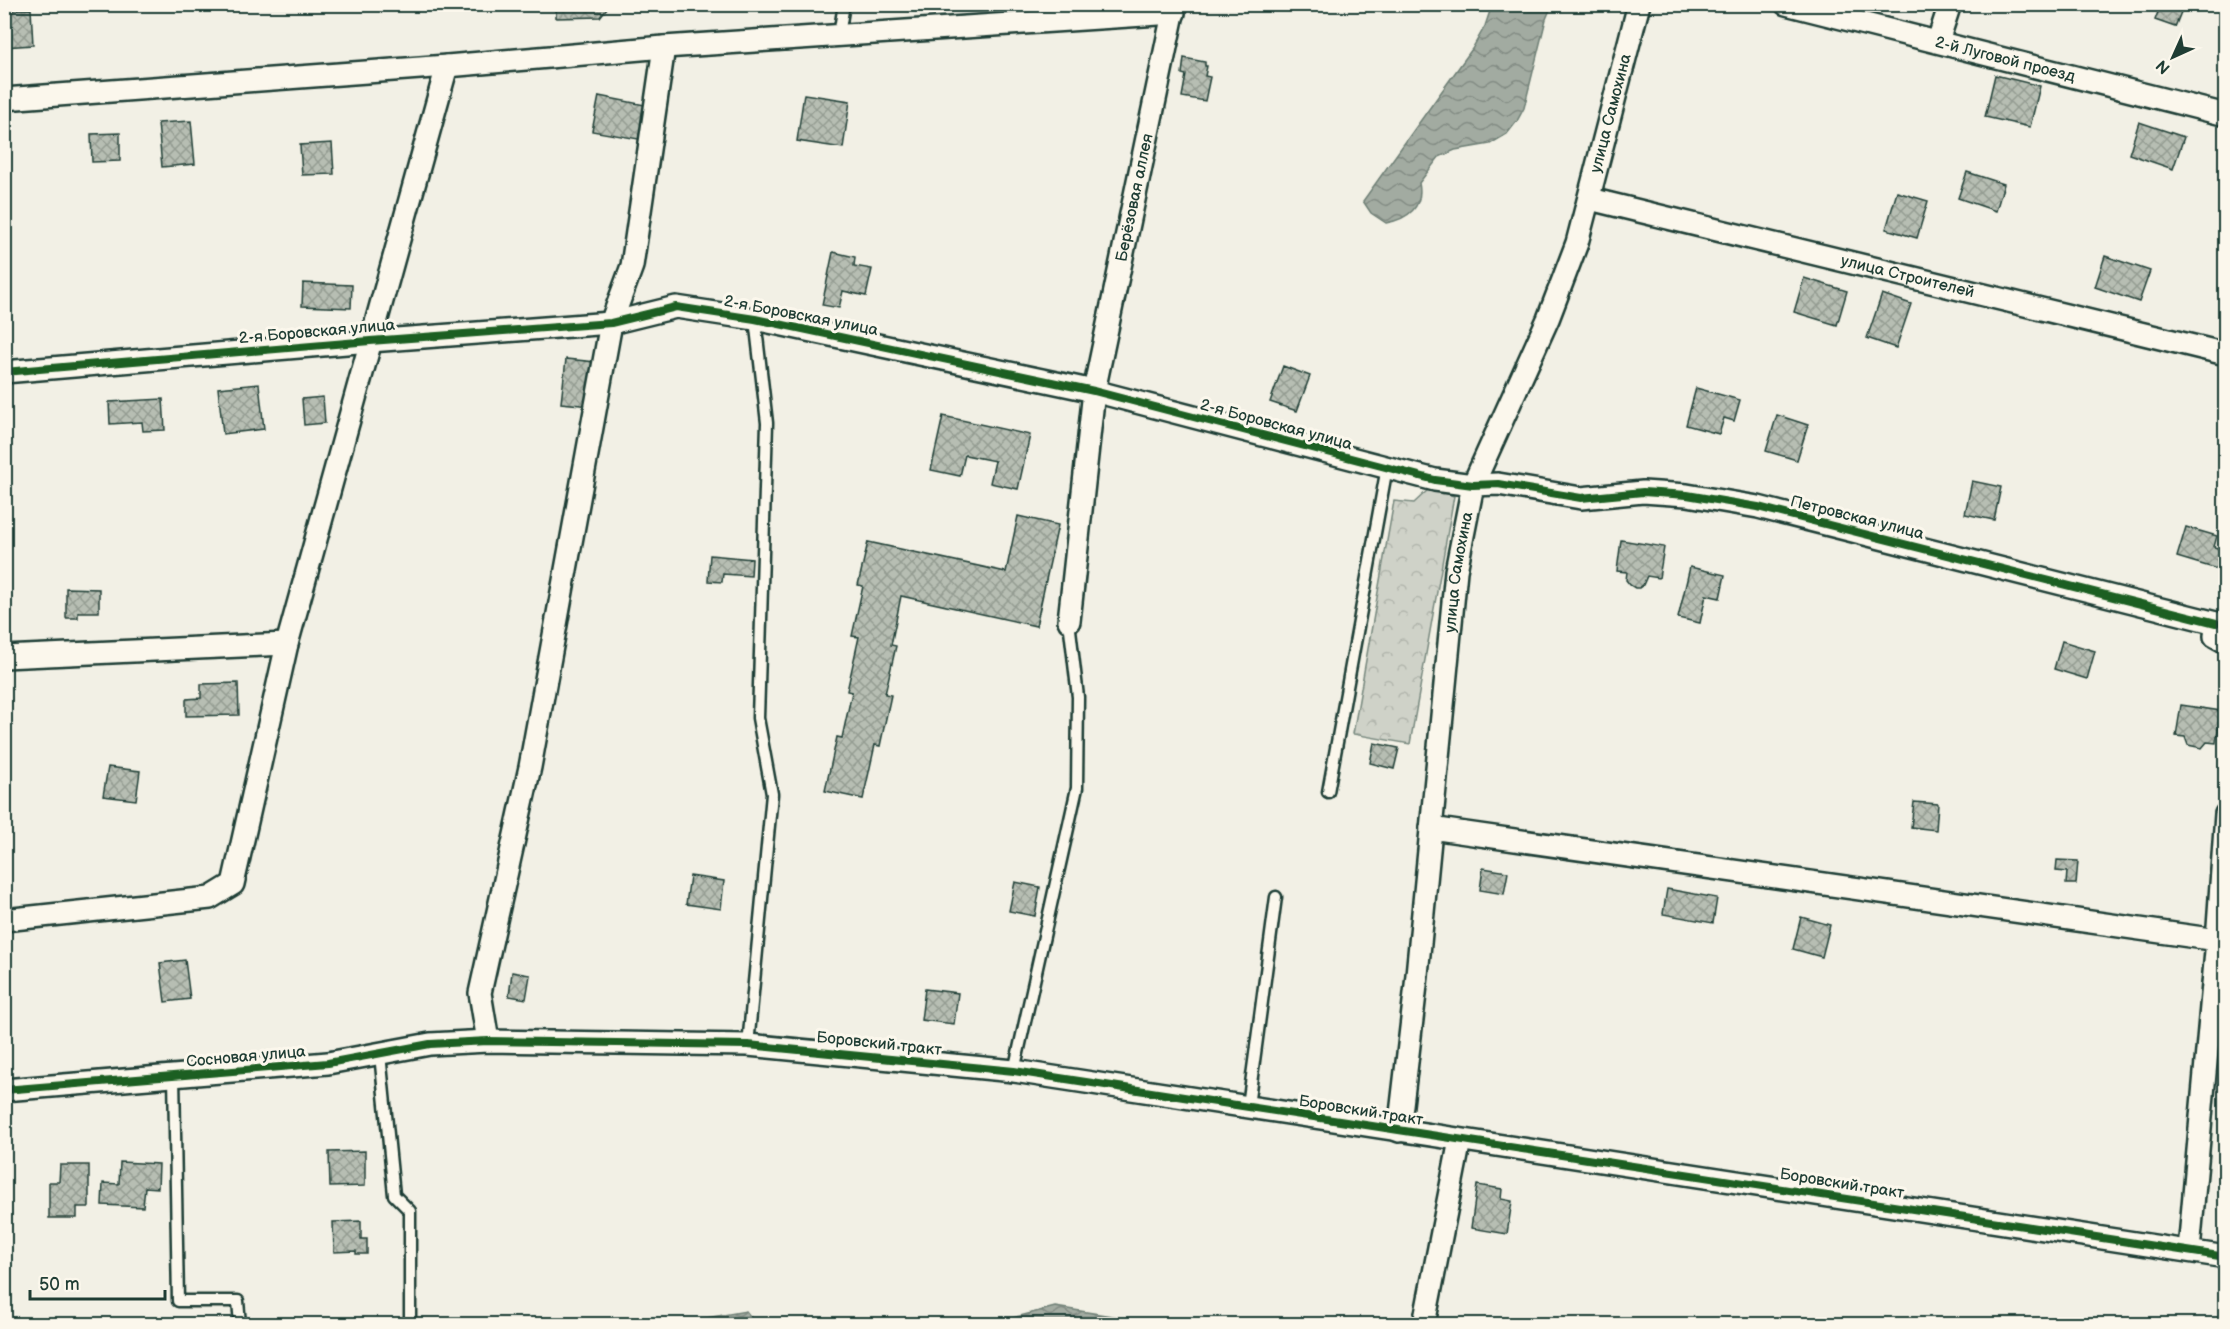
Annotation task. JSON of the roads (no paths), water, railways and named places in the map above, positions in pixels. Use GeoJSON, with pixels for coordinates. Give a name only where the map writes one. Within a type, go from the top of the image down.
{"type":"FeatureCollection","features":[{"type":"Feature","properties":{"kind":"street","name":"улица Самохина"},"geometry":{"type":"LineString","coordinates":[[1399,1131],[1416,985],[1456,571],[1473,485],[1548,319],[1577,243],[1639,4]]}},
{"type":"Feature","properties":{"kind":"street","name":"2-й Луговой проезд"},"geometry":{"type":"LineString","coordinates":[[1786,4],[2226,115]]}},
{"type":"Feature","properties":{"kind":"street"},"geometry":{"type":"LineString","coordinates":[[1938,41],[1950,4]]}},
{"type":"Feature","properties":{"kind":"street"},"geometry":{"type":"LineString","coordinates":[[4,99],[1174,9]]}},
{"type":"Feature","properties":{"kind":"street","name":"Берёзовая аллея"},"geometry":{"type":"LineString","coordinates":[[1069,621],[1094,391],[1174,9]]}},
{"type":"Feature","properties":{"kind":"street"},"geometry":{"type":"LineString","coordinates":[[488,1041],[480,993],[530,767],[611,323],[632,266],[664,47]]}},
{"type":"Feature","properties":{"kind":"street"},"geometry":{"type":"LineString","coordinates":[[4,920],[210,898],[233,885],[287,645],[447,66]]}},
{"type":"Feature","properties":{"kind":"street","name":"улица Строителей"},"geometry":{"type":"LineString","coordinates":[[1590,199],[2226,354]]}},
{"type":"Feature","properties":{"kind":"street","name":"2-я Боровская улица"},"geometry":{"type":"LineString","coordinates":[[4,372],[611,323],[676,307],[755,319],[1094,391],[1435,480],[1473,485]]}},
{"type":"Feature","properties":{"kind":"street","name":"Петровская улица"},"geometry":{"type":"LineString","coordinates":[[1473,485],[1498,484],[1581,498],[1644,492],[1687,495],[1758,507],[2221,620],[2216,636],[2226,642]]}},
{"type":"Feature","properties":{"kind":"street"},"geometry":{"type":"LineString","coordinates":[[4,657],[287,645]]}},
{"type":"Feature","properties":{"kind":"street"},"geometry":{"type":"LineString","coordinates":[[2189,1250],[2226,814]]}},
{"type":"Feature","properties":{"kind":"street"},"geometry":{"type":"LineString","coordinates":[[1431,828],[2217,940]]}},
{"type":"Feature","properties":{"kind":"street","name":"Боровский тракт"},"geometry":{"type":"LineString","coordinates":[[488,1041],[748,1045],[1014,1071],[2226,1257]]}},
{"type":"Feature","properties":{"kind":"street","name":"Сосновая улица"},"geometry":{"type":"LineString","coordinates":[[4,1090],[328,1064],[430,1044],[488,1041]]}},
{"type":"Feature","properties":{"kind":"street"},"geometry":{"type":"LineString","coordinates":[[1424,1324],[1460,1140]]}},
{"type":"Feature","properties":{"kind":"lane"},"geometry":{"type":"LineString","coordinates":[[839,35],[844,4]]}},
{"type":"Feature","properties":{"kind":"lane"},"geometry":{"type":"LineString","coordinates":[[748,1045],[772,794],[758,718],[767,423],[755,319]]}},
{"type":"Feature","properties":{"kind":"lane"},"geometry":{"type":"LineString","coordinates":[[1328,792],[1387,467]]}},
{"type":"Feature","properties":{"kind":"lane"},"geometry":{"type":"LineString","coordinates":[[1014,1071],[1077,788],[1078,698],[1069,621]]}},
{"type":"Feature","properties":{"kind":"lane"},"geometry":{"type":"LineString","coordinates":[[1248,1106],[1276,897]]}},
{"type":"Feature","properties":{"kind":"lane"},"geometry":{"type":"LineString","coordinates":[[380,1054],[394,1195],[410,1211],[410,1324]]}},
{"type":"Feature","properties":{"kind":"lane"},"geometry":{"type":"LineString","coordinates":[[174,1076],[178,1301],[238,1301],[240,1324]]}},
{"type":"Feature","properties":{"kind":"water"},"geometry":{"type":"Polygon","coordinates":[[[1492,5],[1552,5],[1546,19],[1524,108],[1507,134],[1490,144],[1455,150],[1439,157],[1419,183],[1419,199],[1413,210],[1401,218],[1386,223],[1371,213],[1363,201],[1472,49],[1485,26],[1492,5]]]}},
{"type":"Feature","properties":{"kind":"water"},"geometry":{"type":"Polygon","coordinates":[[[1055,1307],[1118,1317],[1122,1324],[989,1324],[1055,1307]]]}},
{"type":"Feature","properties":{"kind":"water"},"geometry":{"type":"Polygon","coordinates":[[[746,1311],[756,1324],[672,1324],[746,1311]]]}}]}
